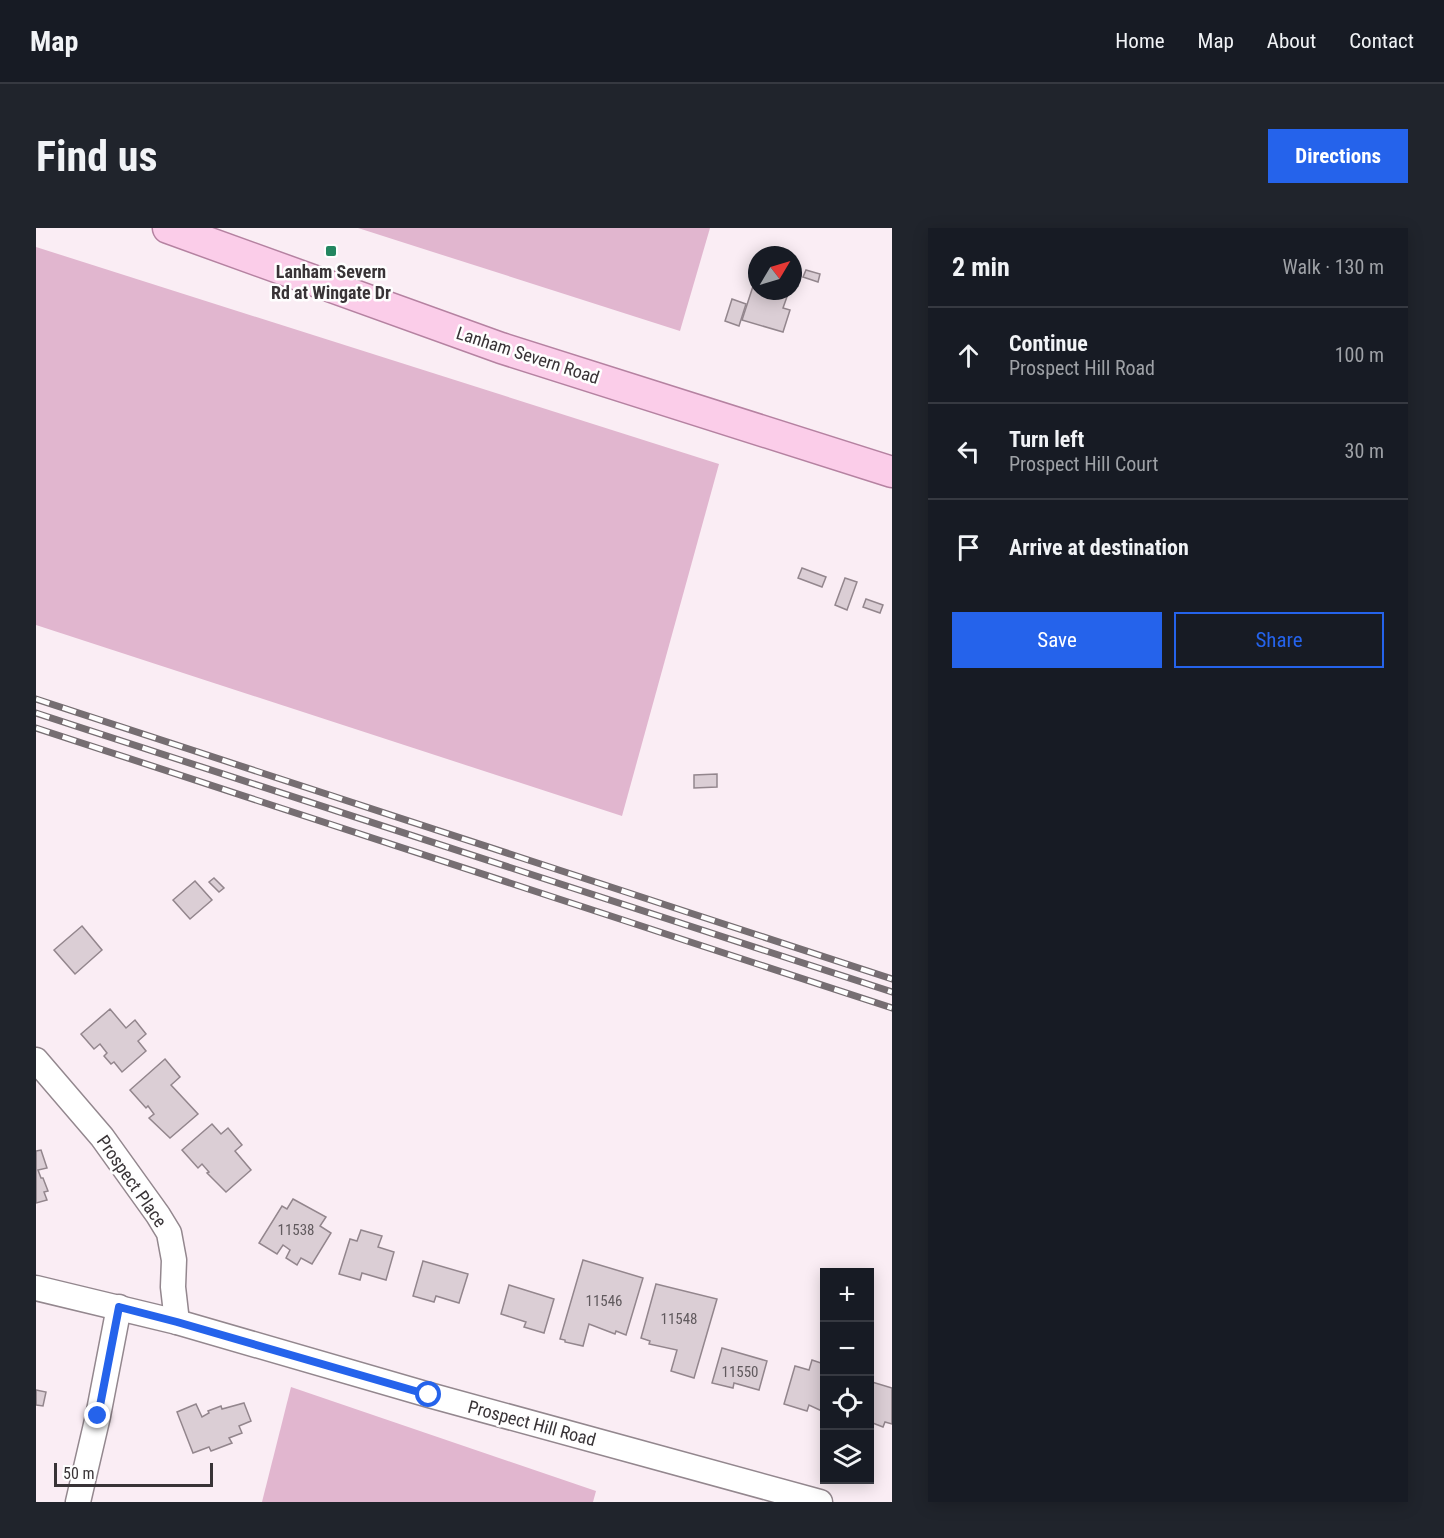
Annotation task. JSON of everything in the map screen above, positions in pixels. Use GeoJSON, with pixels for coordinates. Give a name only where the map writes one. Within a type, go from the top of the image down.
{"type":"FeatureCollection","features":[{"type":"Feature","properties":{"kind":"main road","name":"Lanham Severn Road"},"geometry":{"type":"LineString","coordinates":[[187,231],[501,348],[892,472]]}},
{"type":"Feature","properties":{"kind":"street","name":"Prospect Place"},"geometry":{"type":"LineString","coordinates":[[36,1060],[102,1137],[169,1233],[174,1260],[177,1322]]}},
{"type":"Feature","properties":{"kind":"street","name":"Prospect Hill Road"},"geometry":{"type":"LineString","coordinates":[[36,1288],[177,1322],[429,1395],[820,1502]]}},
{"type":"Feature","properties":{"kind":"street"},"geometry":{"type":"LineString","coordinates":[[78,1502],[98,1416],[119,1307]]}},
{"type":"Feature","properties":{"kind":"shaded area"},"geometry":{"type":"Polygon","coordinates":[[[358,228],[710,228],[680,331],[358,228]]]}},
{"type":"Feature","properties":{"kind":"shaded area"},"geometry":{"type":"Polygon","coordinates":[[[36,247],[719,464],[622,816],[36,625],[36,247]]]}},
{"type":"Feature","properties":{"kind":"shaded area"},"geometry":{"type":"Polygon","coordinates":[[[291,1387],[596,1491],[593,1502],[262,1502],[291,1387]]]}},
{"type":"Feature","properties":{"kind":"building"},"geometry":{"type":"Polygon","coordinates":[[[806,270],[820,274],[818,282],[803,277],[806,270]]]}},
{"type":"Feature","properties":{"kind":"building"},"geometry":{"type":"Polygon","coordinates":[[[732,299],[746,304],[739,326],[725,321],[732,299]]]}},
{"type":"Feature","properties":{"kind":"building"},"geometry":{"type":"Polygon","coordinates":[[[749,300],[786,300],[783,308],[790,310],[783,332],[742,320],[749,300]]]}},
{"type":"Feature","properties":{"kind":"building"},"geometry":{"type":"Polygon","coordinates":[[[802,568],[826,577],[822,587],[798,578],[802,568]]]}},
{"type":"Feature","properties":{"kind":"building"},"geometry":{"type":"Polygon","coordinates":[[[845,578],[857,582],[847,610],[835,605],[845,578]]]}},
{"type":"Feature","properties":{"kind":"building"},"geometry":{"type":"Polygon","coordinates":[[[866,599],[883,605],[880,613],[863,607],[866,599]]]}},
{"type":"Feature","properties":{"kind":"building"},"geometry":{"type":"Polygon","coordinates":[[[717,774],[717,787],[694,788],[694,775],[717,774]]]}},
{"type":"Feature","properties":{"kind":"building"},"geometry":{"type":"Polygon","coordinates":[[[214,878],[224,888],[219,892],[209,882],[214,878]]]}},
{"type":"Feature","properties":{"kind":"building"},"geometry":{"type":"Polygon","coordinates":[[[195,881],[212,900],[190,919],[173,900],[195,881]]]}},
{"type":"Feature","properties":{"kind":"building"},"geometry":{"type":"Polygon","coordinates":[[[82,926],[102,950],[75,974],[54,950],[82,926]]]}},
{"type":"Feature","properties":{"kind":"building"},"geometry":{"type":"Polygon","coordinates":[[[110,1009],[126,1028],[135,1020],[146,1034],[138,1041],[146,1051],[122,1072],[114,1062],[111,1064],[104,1056],[107,1053],[100,1044],[94,1049],[81,1034],[110,1009]]]}},
{"type":"Feature","properties":{"kind":"building"},"geometry":{"type":"Polygon","coordinates":[[[165,1059],[180,1077],[171,1085],[198,1114],[170,1138],[149,1118],[154,1114],[148,1106],[146,1108],[130,1090],[165,1059]]]}},
{"type":"Feature","properties":{"kind":"building"},"geometry":{"type":"Polygon","coordinates":[[[212,1124],[221,1134],[228,1128],[242,1145],[235,1151],[251,1170],[226,1192],[207,1173],[209,1172],[202,1164],[198,1168],[182,1150],[212,1124]]]}},
{"type":"Feature","properties":{"kind":"building"},"geometry":{"type":"Polygon","coordinates":[[[41,1150],[47,1168],[38,1170],[48,1191],[44,1192],[47,1200],[36,1203],[36,1151],[41,1150]]]}},
{"type":"Feature","properties":{"kind":"building"},"geometry":{"type":"Polygon","coordinates":[[[293,1199],[326,1217],[320,1226],[331,1233],[312,1264],[301,1258],[297,1265],[286,1258],[290,1250],[283,1245],[277,1254],[259,1243],[282,1206],[287,1209],[293,1199]]]}},
{"type":"Feature","properties":{"kind":"building"},"geometry":{"type":"Polygon","coordinates":[[[361,1230],[382,1236],[378,1247],[394,1252],[386,1280],[362,1273],[360,1280],[339,1274],[350,1239],[357,1241],[361,1230]]]}},
{"type":"Feature","properties":{"kind":"building"},"geometry":{"type":"Polygon","coordinates":[[[583,1260],[643,1278],[626,1335],[616,1331],[615,1334],[589,1324],[583,1346],[560,1339],[583,1260]]]}},
{"type":"Feature","properties":{"kind":"building"},"geometry":{"type":"Polygon","coordinates":[[[423,1261],[468,1274],[459,1303],[436,1296],[434,1302],[413,1296],[423,1261]]]}},
{"type":"Feature","properties":{"kind":"building"},"geometry":{"type":"Polygon","coordinates":[[[656,1284],[717,1299],[694,1378],[671,1371],[677,1350],[649,1344],[650,1341],[641,1338],[656,1284]]]}},
{"type":"Feature","properties":{"kind":"building"},"geometry":{"type":"Polygon","coordinates":[[[509,1285],[554,1299],[544,1333],[524,1327],[526,1322],[501,1314],[509,1285]]]}},
{"type":"Feature","properties":{"kind":"building"},"geometry":{"type":"Polygon","coordinates":[[[722,1348],[767,1361],[759,1390],[734,1383],[733,1388],[712,1383],[722,1348]]]}},
{"type":"Feature","properties":{"kind":"building"},"geometry":{"type":"Polygon","coordinates":[[[812,1360],[820,1363],[820,1410],[809,1405],[807,1411],[784,1404],[795,1366],[809,1370],[812,1360]]]}},
{"type":"Feature","properties":{"kind":"building"},"geometry":{"type":"Polygon","coordinates":[[[874,1383],[892,1388],[892,1424],[885,1422],[883,1427],[874,1424],[874,1383]]]}},
{"type":"Feature","properties":{"kind":"building"},"geometry":{"type":"Polygon","coordinates":[[[36,1390],[46,1392],[43,1406],[36,1405],[36,1390]]]}},
{"type":"Feature","properties":{"kind":"building"},"geometry":{"type":"Polygon","coordinates":[[[244,1403],[251,1421],[239,1426],[242,1433],[229,1438],[232,1443],[211,1451],[209,1447],[193,1453],[177,1412],[196,1404],[202,1417],[209,1413],[208,1411],[221,1406],[222,1409],[244,1403]]]}},
{"type":"Feature","properties":{"kind":"railway"},"geometry":{"type":"LineString","coordinates":[[36,699],[892,979]]}},
{"type":"Feature","properties":{"kind":"railway"},"geometry":{"type":"LineString","coordinates":[[36,713],[892,992]]}},
{"type":"Feature","properties":{"kind":"railway"},"geometry":{"type":"LineString","coordinates":[[36,728],[892,1008]]}},
{"type":"Feature","properties":{"kind":"place","name":"Lanham Severn Rd at Wingate Dr"},"geometry":{"type":"Point","coordinates":[331,251]}},
{"type":"Feature","properties":{"kind":"route"},"geometry":{"type":"LineString","coordinates":[[98,1416],[119,1307],[429,1395]]}}]}
